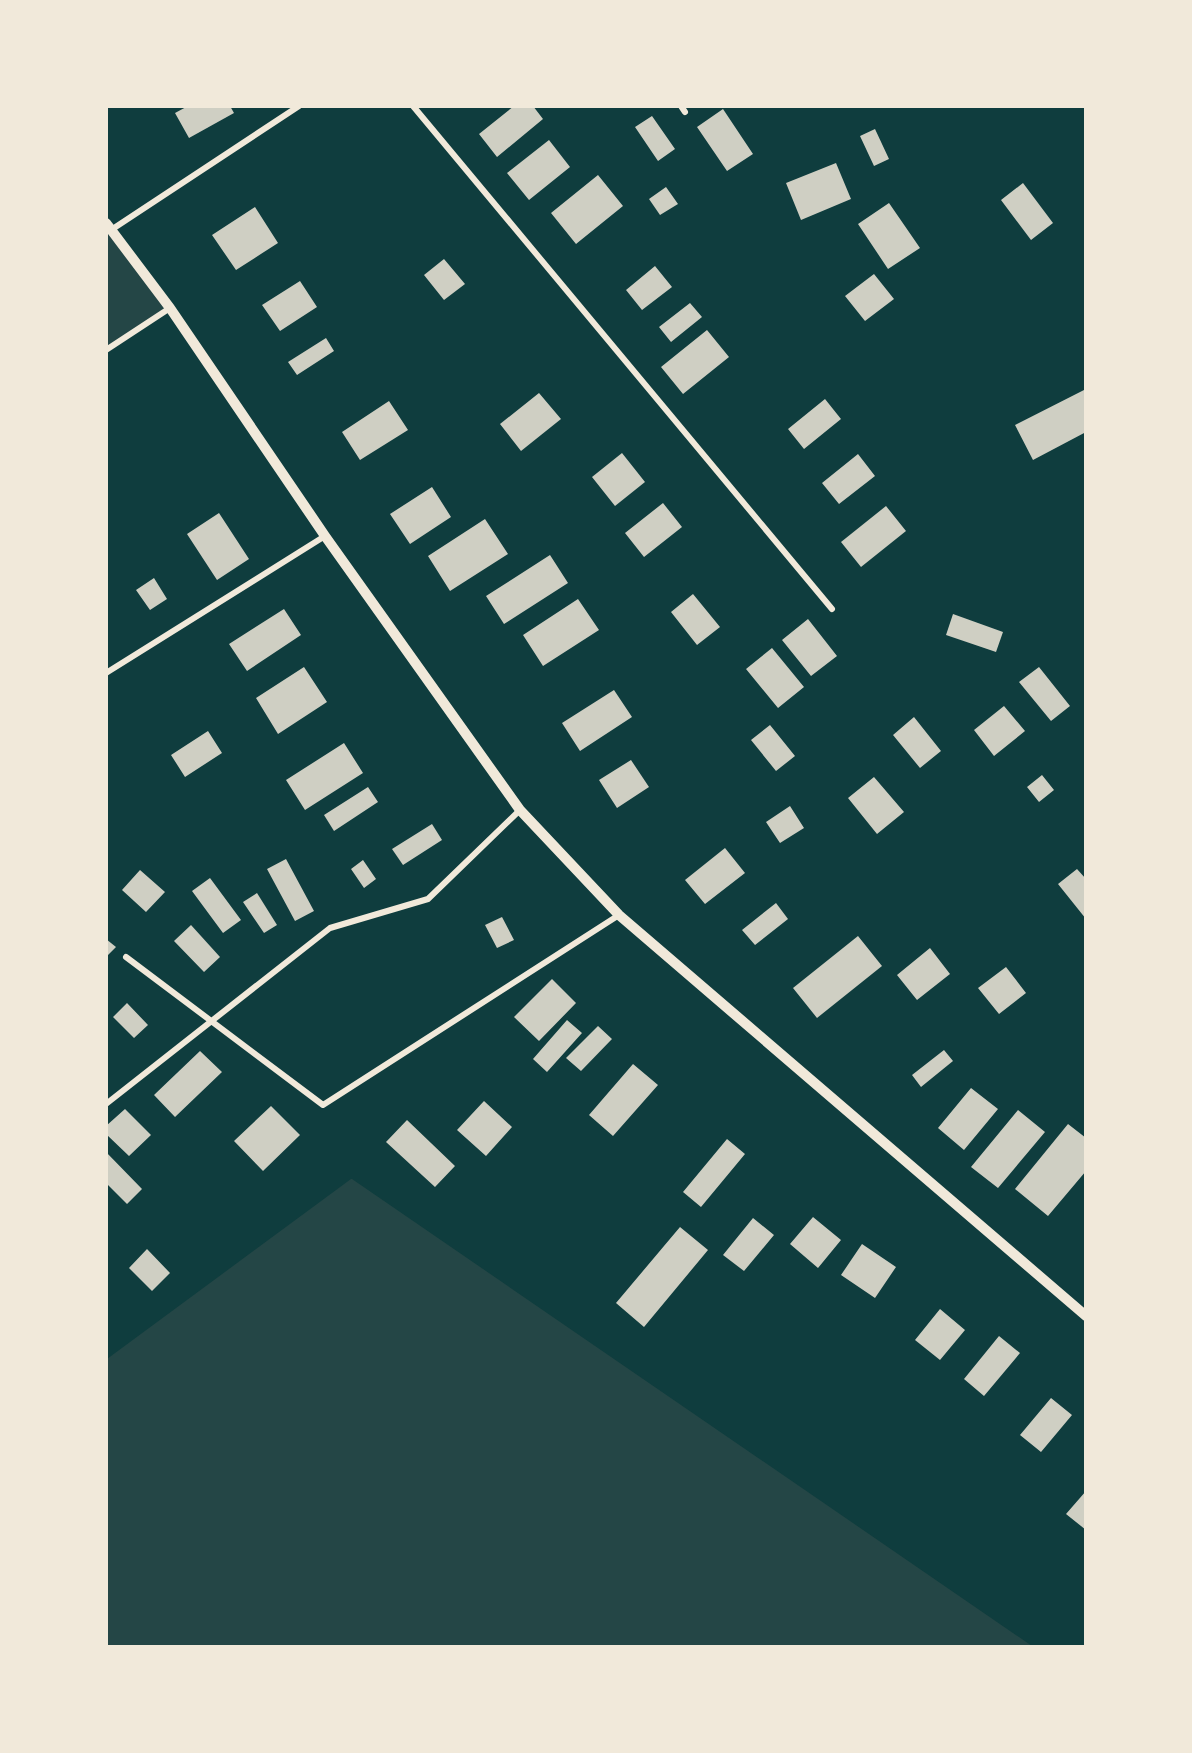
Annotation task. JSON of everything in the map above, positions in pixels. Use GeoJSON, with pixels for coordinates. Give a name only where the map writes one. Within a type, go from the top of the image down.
{"type":"FeatureCollection","features":[{"type":"Feature","properties":{"kind":"street"},"geometry":{"type":"LineString","coordinates":[[298,106],[109,226],[170,308],[325,536],[520,810],[619,915],[1086,1316]]}},
{"type":"Feature","properties":{"kind":"street"},"geometry":{"type":"LineString","coordinates":[[413,106],[832,609]]}},
{"type":"Feature","properties":{"kind":"street"},"geometry":{"type":"LineString","coordinates":[[106,350],[170,308]]}},
{"type":"Feature","properties":{"kind":"street"},"geometry":{"type":"LineString","coordinates":[[106,673],[325,536]]}},
{"type":"Feature","properties":{"kind":"street"},"geometry":{"type":"LineString","coordinates":[[106,1104],[330,928],[428,899],[520,810]]}},
{"type":"Feature","properties":{"kind":"street"},"geometry":{"type":"LineString","coordinates":[[126,957],[323,1105],[619,915]]}},
{"type":"Feature","properties":{"kind":"shaded area"},"geometry":{"type":"Polygon","coordinates":[[[106,223],[170,308],[106,348],[106,223]]]}},
{"type":"Feature","properties":{"kind":"shaded area"},"geometry":{"type":"Polygon","coordinates":[[[351,1179],[1032,1646],[107,1646],[107,1359],[351,1179]]]}},
{"type":"Feature","properties":{"kind":"building"},"geometry":{"type":"Polygon","coordinates":[[[188,106],[230,106],[234,113],[189,138],[175,113],[188,106]]]}},
{"type":"Feature","properties":{"kind":"building"},"geometry":{"type":"Polygon","coordinates":[[[514,106],[533,106],[543,119],[497,157],[479,134],[514,106]]]}},
{"type":"Feature","properties":{"kind":"building"},"geometry":{"type":"Polygon","coordinates":[[[723,109],[753,154],[727,171],[697,127],[723,109]]]}},
{"type":"Feature","properties":{"kind":"building"},"geometry":{"type":"Polygon","coordinates":[[[652,116],[675,149],[658,161],[635,127],[652,116]]]}},
{"type":"Feature","properties":{"kind":"building"},"geometry":{"type":"Polygon","coordinates":[[[875,129],[889,159],[874,166],[860,136],[875,129]]]}},
{"type":"Feature","properties":{"kind":"building"},"geometry":{"type":"Polygon","coordinates":[[[549,140],[570,167],[529,200],[507,173],[549,140]]]}},
{"type":"Feature","properties":{"kind":"building"},"geometry":{"type":"Polygon","coordinates":[[[836,163],[851,199],[801,220],[786,183],[836,163]]]}},
{"type":"Feature","properties":{"kind":"building"},"geometry":{"type":"Polygon","coordinates":[[[598,175],[623,206],[576,244],[551,213],[598,175]]]}},
{"type":"Feature","properties":{"kind":"building"},"geometry":{"type":"Polygon","coordinates":[[[1023,183],[1053,223],[1031,240],[1001,200],[1023,183]]]}},
{"type":"Feature","properties":{"kind":"building"},"geometry":{"type":"Polygon","coordinates":[[[666,187],[678,204],[660,215],[649,199],[666,187]]]}},
{"type":"Feature","properties":{"kind":"building"},"geometry":{"type":"Polygon","coordinates":[[[889,203],[920,248],[888,269],[858,224],[889,203]]]}},
{"type":"Feature","properties":{"kind":"building"},"geometry":{"type":"Polygon","coordinates":[[[255,207],[278,243],[236,270],[212,235],[255,207]]]}},
{"type":"Feature","properties":{"kind":"building"},"geometry":{"type":"Polygon","coordinates":[[[444,259],[465,284],[444,300],[424,275],[444,259]]]}},
{"type":"Feature","properties":{"kind":"building"},"geometry":{"type":"Polygon","coordinates":[[[655,266],[672,287],[642,310],[626,290],[655,266]]]}},
{"type":"Feature","properties":{"kind":"building"},"geometry":{"type":"Polygon","coordinates":[[[874,274],[894,299],[865,321],[845,296],[874,274]]]}},
{"type":"Feature","properties":{"kind":"building"},"geometry":{"type":"Polygon","coordinates":[[[300,281],[317,307],[280,331],[262,305],[300,281]]]}},
{"type":"Feature","properties":{"kind":"building"},"geometry":{"type":"Polygon","coordinates":[[[690,303],[702,317],[671,342],[659,327],[690,303]]]}},
{"type":"Feature","properties":{"kind":"building"},"geometry":{"type":"Polygon","coordinates":[[[707,330],[729,357],[683,394],[661,367],[707,330]]]}},
{"type":"Feature","properties":{"kind":"building"},"geometry":{"type":"Polygon","coordinates":[[[326,338],[334,351],[297,375],[288,362],[326,338]]]}},
{"type":"Feature","properties":{"kind":"building"},"geometry":{"type":"Polygon","coordinates":[[[1084,390],[1086,432],[1033,460],[1015,425],[1084,390]]]}},
{"type":"Feature","properties":{"kind":"building"},"geometry":{"type":"Polygon","coordinates":[[[539,393],[561,419],[521,451],[500,424],[539,393]]]}},
{"type":"Feature","properties":{"kind":"building"},"geometry":{"type":"Polygon","coordinates":[[[825,399],[841,419],[804,449],[788,429],[825,399]]]}},
{"type":"Feature","properties":{"kind":"building"},"geometry":{"type":"Polygon","coordinates":[[[389,401],[408,430],[360,460],[342,432],[389,401]]]}},
{"type":"Feature","properties":{"kind":"building"},"geometry":{"type":"Polygon","coordinates":[[[622,453],[645,482],[615,506],[592,477],[622,453]]]}},
{"type":"Feature","properties":{"kind":"building"},"geometry":{"type":"Polygon","coordinates":[[[858,454],[875,476],[839,504],[822,483],[858,454]]]}},
{"type":"Feature","properties":{"kind":"building"},"geometry":{"type":"Polygon","coordinates":[[[432,487],[451,517],[410,544],[390,514],[432,487]]]}},
{"type":"Feature","properties":{"kind":"building"},"geometry":{"type":"Polygon","coordinates":[[[663,503],[682,527],[644,557],[625,533],[663,503]]]}},
{"type":"Feature","properties":{"kind":"building"},"geometry":{"type":"Polygon","coordinates":[[[886,506],[906,531],[861,567],[841,542],[886,506]]]}},
{"type":"Feature","properties":{"kind":"building"},"geometry":{"type":"Polygon","coordinates":[[[219,513],[249,559],[217,580],[187,534],[219,513]]]}},
{"type":"Feature","properties":{"kind":"building"},"geometry":{"type":"Polygon","coordinates":[[[485,519],[508,554],[450,591],[428,556],[485,519]]]}},
{"type":"Feature","properties":{"kind":"building"},"geometry":{"type":"Polygon","coordinates":[[[550,555],[568,583],[504,624],[486,596],[550,555]]]}},
{"type":"Feature","properties":{"kind":"building"},"geometry":{"type":"Polygon","coordinates":[[[154,578],[167,599],[150,610],[136,590],[154,578]]]}},
{"type":"Feature","properties":{"kind":"building"},"geometry":{"type":"Polygon","coordinates":[[[693,594],[720,627],[697,645],[671,612],[693,594]]]}},
{"type":"Feature","properties":{"kind":"building"},"geometry":{"type":"Polygon","coordinates":[[[578,599],[599,630],[543,666],[523,635],[578,599]]]}},
{"type":"Feature","properties":{"kind":"building"},"geometry":{"type":"Polygon","coordinates":[[[284,609],[301,635],[247,671],[229,644],[284,609]]]}},
{"type":"Feature","properties":{"kind":"building"},"geometry":{"type":"Polygon","coordinates":[[[953,614],[1003,632],[996,652],[946,635],[953,614]]]}},
{"type":"Feature","properties":{"kind":"building"},"geometry":{"type":"Polygon","coordinates":[[[808,619],[837,656],[811,676],[782,640],[808,619]]]}},
{"type":"Feature","properties":{"kind":"building"},"geometry":{"type":"Polygon","coordinates":[[[772,648],[804,687],[778,708],[746,669],[772,648]]]}},
{"type":"Feature","properties":{"kind":"building"},"geometry":{"type":"Polygon","coordinates":[[[304,667],[327,702],[278,734],[256,698],[304,667]]]}},
{"type":"Feature","properties":{"kind":"building"},"geometry":{"type":"Polygon","coordinates":[[[1039,667],[1070,706],[1051,721],[1019,682],[1039,667]]]}},
{"type":"Feature","properties":{"kind":"building"},"geometry":{"type":"Polygon","coordinates":[[[614,690],[632,717],[580,751],[562,723],[614,690]]]}},
{"type":"Feature","properties":{"kind":"building"},"geometry":{"type":"Polygon","coordinates":[[[1004,706],[1025,731],[994,756],[974,730],[1004,706]]]}},
{"type":"Feature","properties":{"kind":"building"},"geometry":{"type":"Polygon","coordinates":[[[914,717],[941,751],[920,768],[893,735],[914,717]]]}},
{"type":"Feature","properties":{"kind":"building"},"geometry":{"type":"Polygon","coordinates":[[[770,725],[795,756],[776,771],[751,740],[770,725]]]}},
{"type":"Feature","properties":{"kind":"building"},"geometry":{"type":"Polygon","coordinates":[[[208,731],[222,753],[185,777],[171,755],[208,731]]]}},
{"type":"Feature","properties":{"kind":"building"},"geometry":{"type":"Polygon","coordinates":[[[344,743],[363,773],[305,810],[286,780],[344,743]]]}},
{"type":"Feature","properties":{"kind":"building"},"geometry":{"type":"Polygon","coordinates":[[[631,760],[649,787],[617,808],[599,780],[631,760]]]}},
{"type":"Feature","properties":{"kind":"building"},"geometry":{"type":"Polygon","coordinates":[[[1042,775],[1054,790],[1039,802],[1027,787],[1042,775]]]}},
{"type":"Feature","properties":{"kind":"building"},"geometry":{"type":"Polygon","coordinates":[[[874,777],[904,812],[877,834],[848,798],[874,777]]]}},
{"type":"Feature","properties":{"kind":"building"},"geometry":{"type":"Polygon","coordinates":[[[368,787],[378,802],[334,831],[324,815],[368,787]]]}},
{"type":"Feature","properties":{"kind":"building"},"geometry":{"type":"Polygon","coordinates":[[[790,806],[804,828],[780,843],[766,822],[790,806]]]}},
{"type":"Feature","properties":{"kind":"building"},"geometry":{"type":"Polygon","coordinates":[[[432,824],[442,840],[403,865],[392,849],[432,824]]]}},
{"type":"Feature","properties":{"kind":"building"},"geometry":{"type":"Polygon","coordinates":[[[725,848],[745,873],[705,904],[685,880],[725,848]]]}},
{"type":"Feature","properties":{"kind":"building"},"geometry":{"type":"Polygon","coordinates":[[[286,859],[314,911],[295,921],[267,869],[286,859]]]}},
{"type":"Feature","properties":{"kind":"building"},"geometry":{"type":"Polygon","coordinates":[[[363,860],[376,879],[364,888],[351,869],[363,860]]]}},
{"type":"Feature","properties":{"kind":"building"},"geometry":{"type":"Polygon","coordinates":[[[1077,869],[1086,879],[1086,919],[1058,884],[1077,869]]]}},
{"type":"Feature","properties":{"kind":"building"},"geometry":{"type":"Polygon","coordinates":[[[140,870],[165,892],[146,912],[122,890],[140,870]]]}},
{"type":"Feature","properties":{"kind":"building"},"geometry":{"type":"Polygon","coordinates":[[[210,878],[241,920],[223,933],[192,891],[210,878]]]}},
{"type":"Feature","properties":{"kind":"building"},"geometry":{"type":"Polygon","coordinates":[[[257,893],[277,925],[264,933],[243,902],[257,893]]]}},
{"type":"Feature","properties":{"kind":"building"},"geometry":{"type":"Polygon","coordinates":[[[776,903],[788,919],[755,945],[742,930],[776,903]]]}},
{"type":"Feature","properties":{"kind":"building"},"geometry":{"type":"Polygon","coordinates":[[[502,917],[514,940],[497,948],[485,925],[502,917]]]}},
{"type":"Feature","properties":{"kind":"building"},"geometry":{"type":"Polygon","coordinates":[[[191,925],[220,957],[204,972],[174,941],[191,925]]]}},
{"type":"Feature","properties":{"kind":"building"},"geometry":{"type":"Polygon","coordinates":[[[858,936],[882,966],[817,1018],[793,988],[858,936]]]}},
{"type":"Feature","properties":{"kind":"building"},"geometry":{"type":"Polygon","coordinates":[[[106,939],[116,947],[106,957],[106,939]]]}},
{"type":"Feature","properties":{"kind":"building"},"geometry":{"type":"Polygon","coordinates":[[[930,948],[950,974],[917,1000],[897,975],[930,948]]]}},
{"type":"Feature","properties":{"kind":"building"},"geometry":{"type":"Polygon","coordinates":[[[1006,967],[1026,993],[999,1014],[978,988],[1006,967]]]}},
{"type":"Feature","properties":{"kind":"building"},"geometry":{"type":"Polygon","coordinates":[[[552,979],[576,1003],[539,1041],[514,1017],[552,979]]]}},
{"type":"Feature","properties":{"kind":"building"},"geometry":{"type":"Polygon","coordinates":[[[127,1003],[148,1025],[134,1038],[113,1017],[127,1003]]]}},
{"type":"Feature","properties":{"kind":"building"},"geometry":{"type":"Polygon","coordinates":[[[567,1020],[582,1033],[547,1072],[533,1059],[567,1020]]]}},
{"type":"Feature","properties":{"kind":"building"},"geometry":{"type":"Polygon","coordinates":[[[598,1026],[612,1039],[581,1071],[566,1058],[598,1026]]]}},
{"type":"Feature","properties":{"kind":"building"},"geometry":{"type":"Polygon","coordinates":[[[944,1050],[953,1061],[921,1087],[912,1075],[944,1050]]]}},
{"type":"Feature","properties":{"kind":"building"},"geometry":{"type":"Polygon","coordinates":[[[200,1051],[222,1072],[175,1117],[154,1095],[200,1051]]]}},
{"type":"Feature","properties":{"kind":"building"},"geometry":{"type":"Polygon","coordinates":[[[633,1064],[658,1085],[613,1136],[589,1115],[633,1064]]]}},
{"type":"Feature","properties":{"kind":"building"},"geometry":{"type":"Polygon","coordinates":[[[971,1088],[998,1109],[964,1150],[938,1128],[971,1088]]]}},
{"type":"Feature","properties":{"kind":"building"},"geometry":{"type":"Polygon","coordinates":[[[484,1101],[512,1127],[486,1156],[457,1130],[484,1101]]]}},
{"type":"Feature","properties":{"kind":"building"},"geometry":{"type":"Polygon","coordinates":[[[271,1106],[300,1135],[263,1171],[234,1141],[271,1106]]]}},
{"type":"Feature","properties":{"kind":"building"},"geometry":{"type":"Polygon","coordinates":[[[125,1109],[151,1135],[129,1156],[106,1134],[106,1126],[125,1109]]]}},
{"type":"Feature","properties":{"kind":"building"},"geometry":{"type":"Polygon","coordinates":[[[1018,1110],[1045,1132],[998,1188],[971,1167],[1018,1110]]]}},
{"type":"Feature","properties":{"kind":"building"},"geometry":{"type":"Polygon","coordinates":[[[407,1120],[455,1166],[435,1187],[386,1142],[407,1120]]]}},
{"type":"Feature","properties":{"kind":"building"},"geometry":{"type":"Polygon","coordinates":[[[1068,1124],[1086,1138],[1086,1171],[1048,1216],[1015,1189],[1068,1124]]]}},
{"type":"Feature","properties":{"kind":"building"},"geometry":{"type":"Polygon","coordinates":[[[727,1139],[745,1154],[701,1207],[683,1192],[727,1139]]]}},
{"type":"Feature","properties":{"kind":"building"},"geometry":{"type":"Polygon","coordinates":[[[106,1152],[142,1189],[127,1204],[106,1183],[106,1152]]]}},
{"type":"Feature","properties":{"kind":"building"},"geometry":{"type":"Polygon","coordinates":[[[813,1217],[841,1240],[818,1268],[790,1244],[813,1217]]]}},
{"type":"Feature","properties":{"kind":"building"},"geometry":{"type":"Polygon","coordinates":[[[753,1218],[774,1235],[744,1271],[723,1255],[753,1218]]]}},
{"type":"Feature","properties":{"kind":"building"},"geometry":{"type":"Polygon","coordinates":[[[680,1227],[708,1250],[644,1327],[616,1303],[680,1227]]]}},
{"type":"Feature","properties":{"kind":"building"},"geometry":{"type":"Polygon","coordinates":[[[862,1244],[896,1267],[875,1298],[841,1275],[862,1244]]]}},
{"type":"Feature","properties":{"kind":"building"},"geometry":{"type":"Polygon","coordinates":[[[147,1249],[170,1273],[152,1291],[129,1268],[147,1249]]]}},
{"type":"Feature","properties":{"kind":"building"},"geometry":{"type":"Polygon","coordinates":[[[940,1309],[965,1330],[940,1360],[915,1340],[940,1309]]]}},
{"type":"Feature","properties":{"kind":"building"},"geometry":{"type":"Polygon","coordinates":[[[999,1336],[1020,1353],[984,1396],[964,1379],[999,1336]]]}},
{"type":"Feature","properties":{"kind":"building"},"geometry":{"type":"Polygon","coordinates":[[[1051,1398],[1072,1415],[1041,1452],[1020,1435],[1051,1398]]]}},
{"type":"Feature","properties":{"kind":"building"},"geometry":{"type":"Polygon","coordinates":[[[1086,1491],[1086,1530],[1066,1514],[1086,1491]]]}}]}
